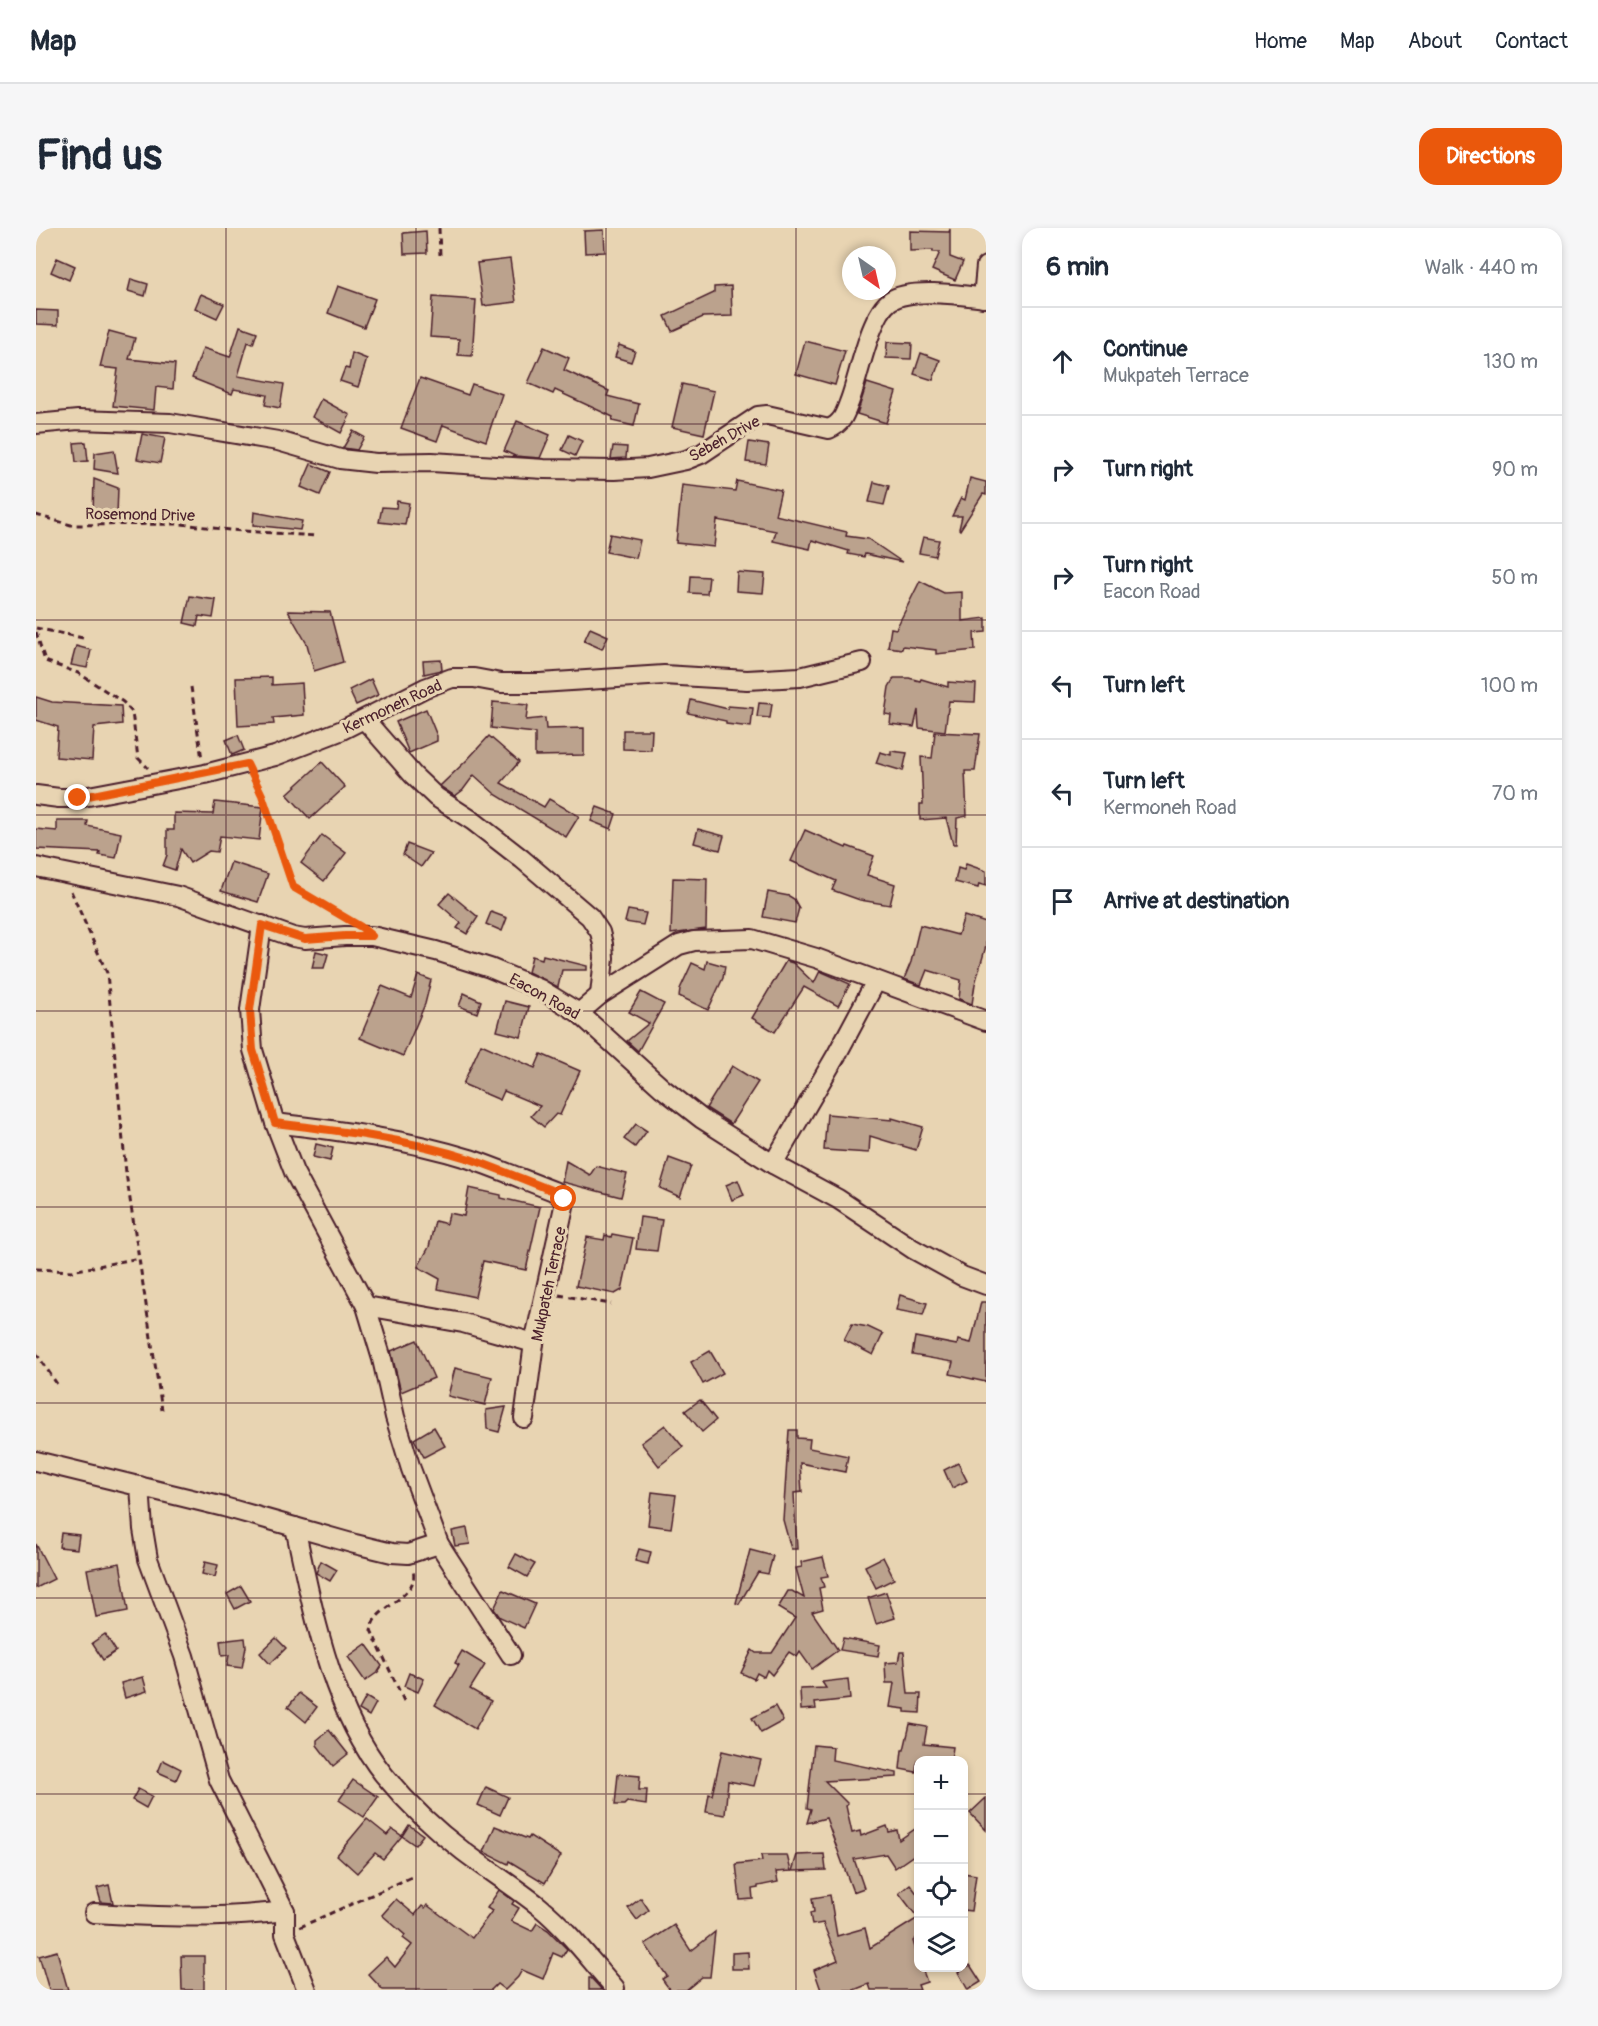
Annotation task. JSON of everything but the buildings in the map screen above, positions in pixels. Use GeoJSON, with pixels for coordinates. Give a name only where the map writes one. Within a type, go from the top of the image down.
{"type":"FeatureCollection","features":[{"type":"Feature","properties":{"kind":"street"},"geometry":{"type":"LineString","coordinates":[[984,298],[986,266]]}},
{"type":"Feature","properties":{"kind":"street","name":"Sebeh Drive"},"geometry":{"type":"LineString","coordinates":[[36,424],[78,420],[170,423],[278,441],[340,459],[376,463],[432,462],[544,469],[648,468],[686,460],[701,454],[758,416],[767,415],[829,429],[837,426],[842,420],[856,383],[880,312],[888,302],[896,298],[936,293],[984,298]]}},
{"type":"Feature","properties":{"kind":"street","name":"Kermoneh Road"},"geometry":{"type":"LineString","coordinates":[[36,795],[78,798],[247,764],[340,731],[366,720],[425,688],[452,678],[474,678],[501,683],[540,683],[664,675],[747,680],[800,677],[862,662]]}},
{"type":"Feature","properties":{"kind":"street"},"geometry":{"type":"LineString","coordinates":[[366,720],[413,775],[436,797],[473,821],[522,859],[590,917],[600,932],[603,944],[604,958],[600,995]]}},
{"type":"Feature","properties":{"kind":"street","name":"Eacon Road"},"geometry":{"type":"LineString","coordinates":[[36,867],[178,896],[305,939],[372,936],[436,951],[498,970],[540,989],[579,1013],[662,1088],[702,1119],[773,1164],[838,1199],[913,1249],[962,1276],[986,1285]]}},
{"type":"Feature","properties":{"kind":"street"},"geometry":{"type":"LineString","coordinates":[[262,925],[250,1010],[253,1050],[275,1123],[294,1172],[366,1306],[382,1359],[401,1438],[439,1544],[511,1655]]}},
{"type":"Feature","properties":{"kind":"street"},"geometry":{"type":"LineString","coordinates":[[579,1013],[600,995],[680,945],[694,941],[752,939],[816,958],[986,1021]]}},
{"type":"Feature","properties":{"kind":"street"},"geometry":{"type":"LineString","coordinates":[[773,1164],[837,1054],[876,981]]}},
{"type":"Feature","properties":{"kind":"street","name":"Mukpateh Terrace"},"geometry":{"type":"LineString","coordinates":[[275,1123],[343,1131],[406,1143],[470,1159],[556,1192],[565,1202],[534,1343],[524,1418]]}},
{"type":"Feature","properties":{"kind":"street"},"geometry":{"type":"LineString","coordinates":[[366,1306],[463,1323],[534,1343]]}},
{"type":"Feature","properties":{"kind":"street"},"geometry":{"type":"LineString","coordinates":[[36,1461],[224,1507],[392,1553],[408,1554],[439,1544]]}},
{"type":"Feature","properties":{"kind":"street"},"geometry":{"type":"LineString","coordinates":[[140,1486],[148,1558],[184,1656],[219,1780],[285,1911],[285,1934],[307,1990]]}},
{"type":"Feature","properties":{"kind":"street"},"geometry":{"type":"LineString","coordinates":[[295,1527],[323,1647],[339,1692],[362,1740],[383,1774],[436,1829],[461,1850],[542,1908],[615,1988]]}},
{"type":"Feature","properties":{"kind":"street"},"geometry":{"type":"LineString","coordinates":[[94,1913],[148,1917],[200,1917],[285,1911]]}},
{"type":"Feature","properties":{"kind":"path"},"geometry":{"type":"LineString","coordinates":[[439,228],[441,256]]}},
{"type":"Feature","properties":{"kind":"path","name":"Rosemond Drive"},"geometry":{"type":"LineString","coordinates":[[36,515],[70,525],[181,524],[316,536]]}},
{"type":"Feature","properties":{"kind":"path"},"geometry":{"type":"LineString","coordinates":[[83,638],[36,630],[45,661],[78,673],[123,702],[132,712],[138,758],[161,782]]}},
{"type":"Feature","properties":{"kind":"path"},"geometry":{"type":"LineString","coordinates":[[191,687],[205,774]]}},
{"type":"Feature","properties":{"kind":"path"},"geometry":{"type":"LineString","coordinates":[[247,764],[262,795],[293,887],[361,927],[372,936]]}},
{"type":"Feature","properties":{"kind":"path"},"geometry":{"type":"LineString","coordinates":[[63,873],[107,973],[126,1173],[162,1410]]}},
{"type":"Feature","properties":{"kind":"path"},"geometry":{"type":"LineString","coordinates":[[36,1269],[72,1271],[139,1258]]}},
{"type":"Feature","properties":{"kind":"path"},"geometry":{"type":"LineString","coordinates":[[546,1293],[611,1304]]}},
{"type":"Feature","properties":{"kind":"path"},"geometry":{"type":"LineString","coordinates":[[36,1353],[57,1384]]}},
{"type":"Feature","properties":{"kind":"path"},"geometry":{"type":"LineString","coordinates":[[404,1701],[371,1630],[375,1619],[411,1587],[415,1578],[408,1554]]}},
{"type":"Feature","properties":{"kind":"path"},"geometry":{"type":"LineString","coordinates":[[285,1934],[414,1875]]}},
{"type":"Feature","properties":{"kind":"route"},"geometry":{"type":"LineString","coordinates":[[78,798],[247,764],[262,795],[293,887],[361,927],[372,936],[305,939],[293,937],[262,925],[250,1010],[253,1050],[275,1123],[343,1131],[406,1143],[470,1159],[556,1192],[564,1199]]}}]}
